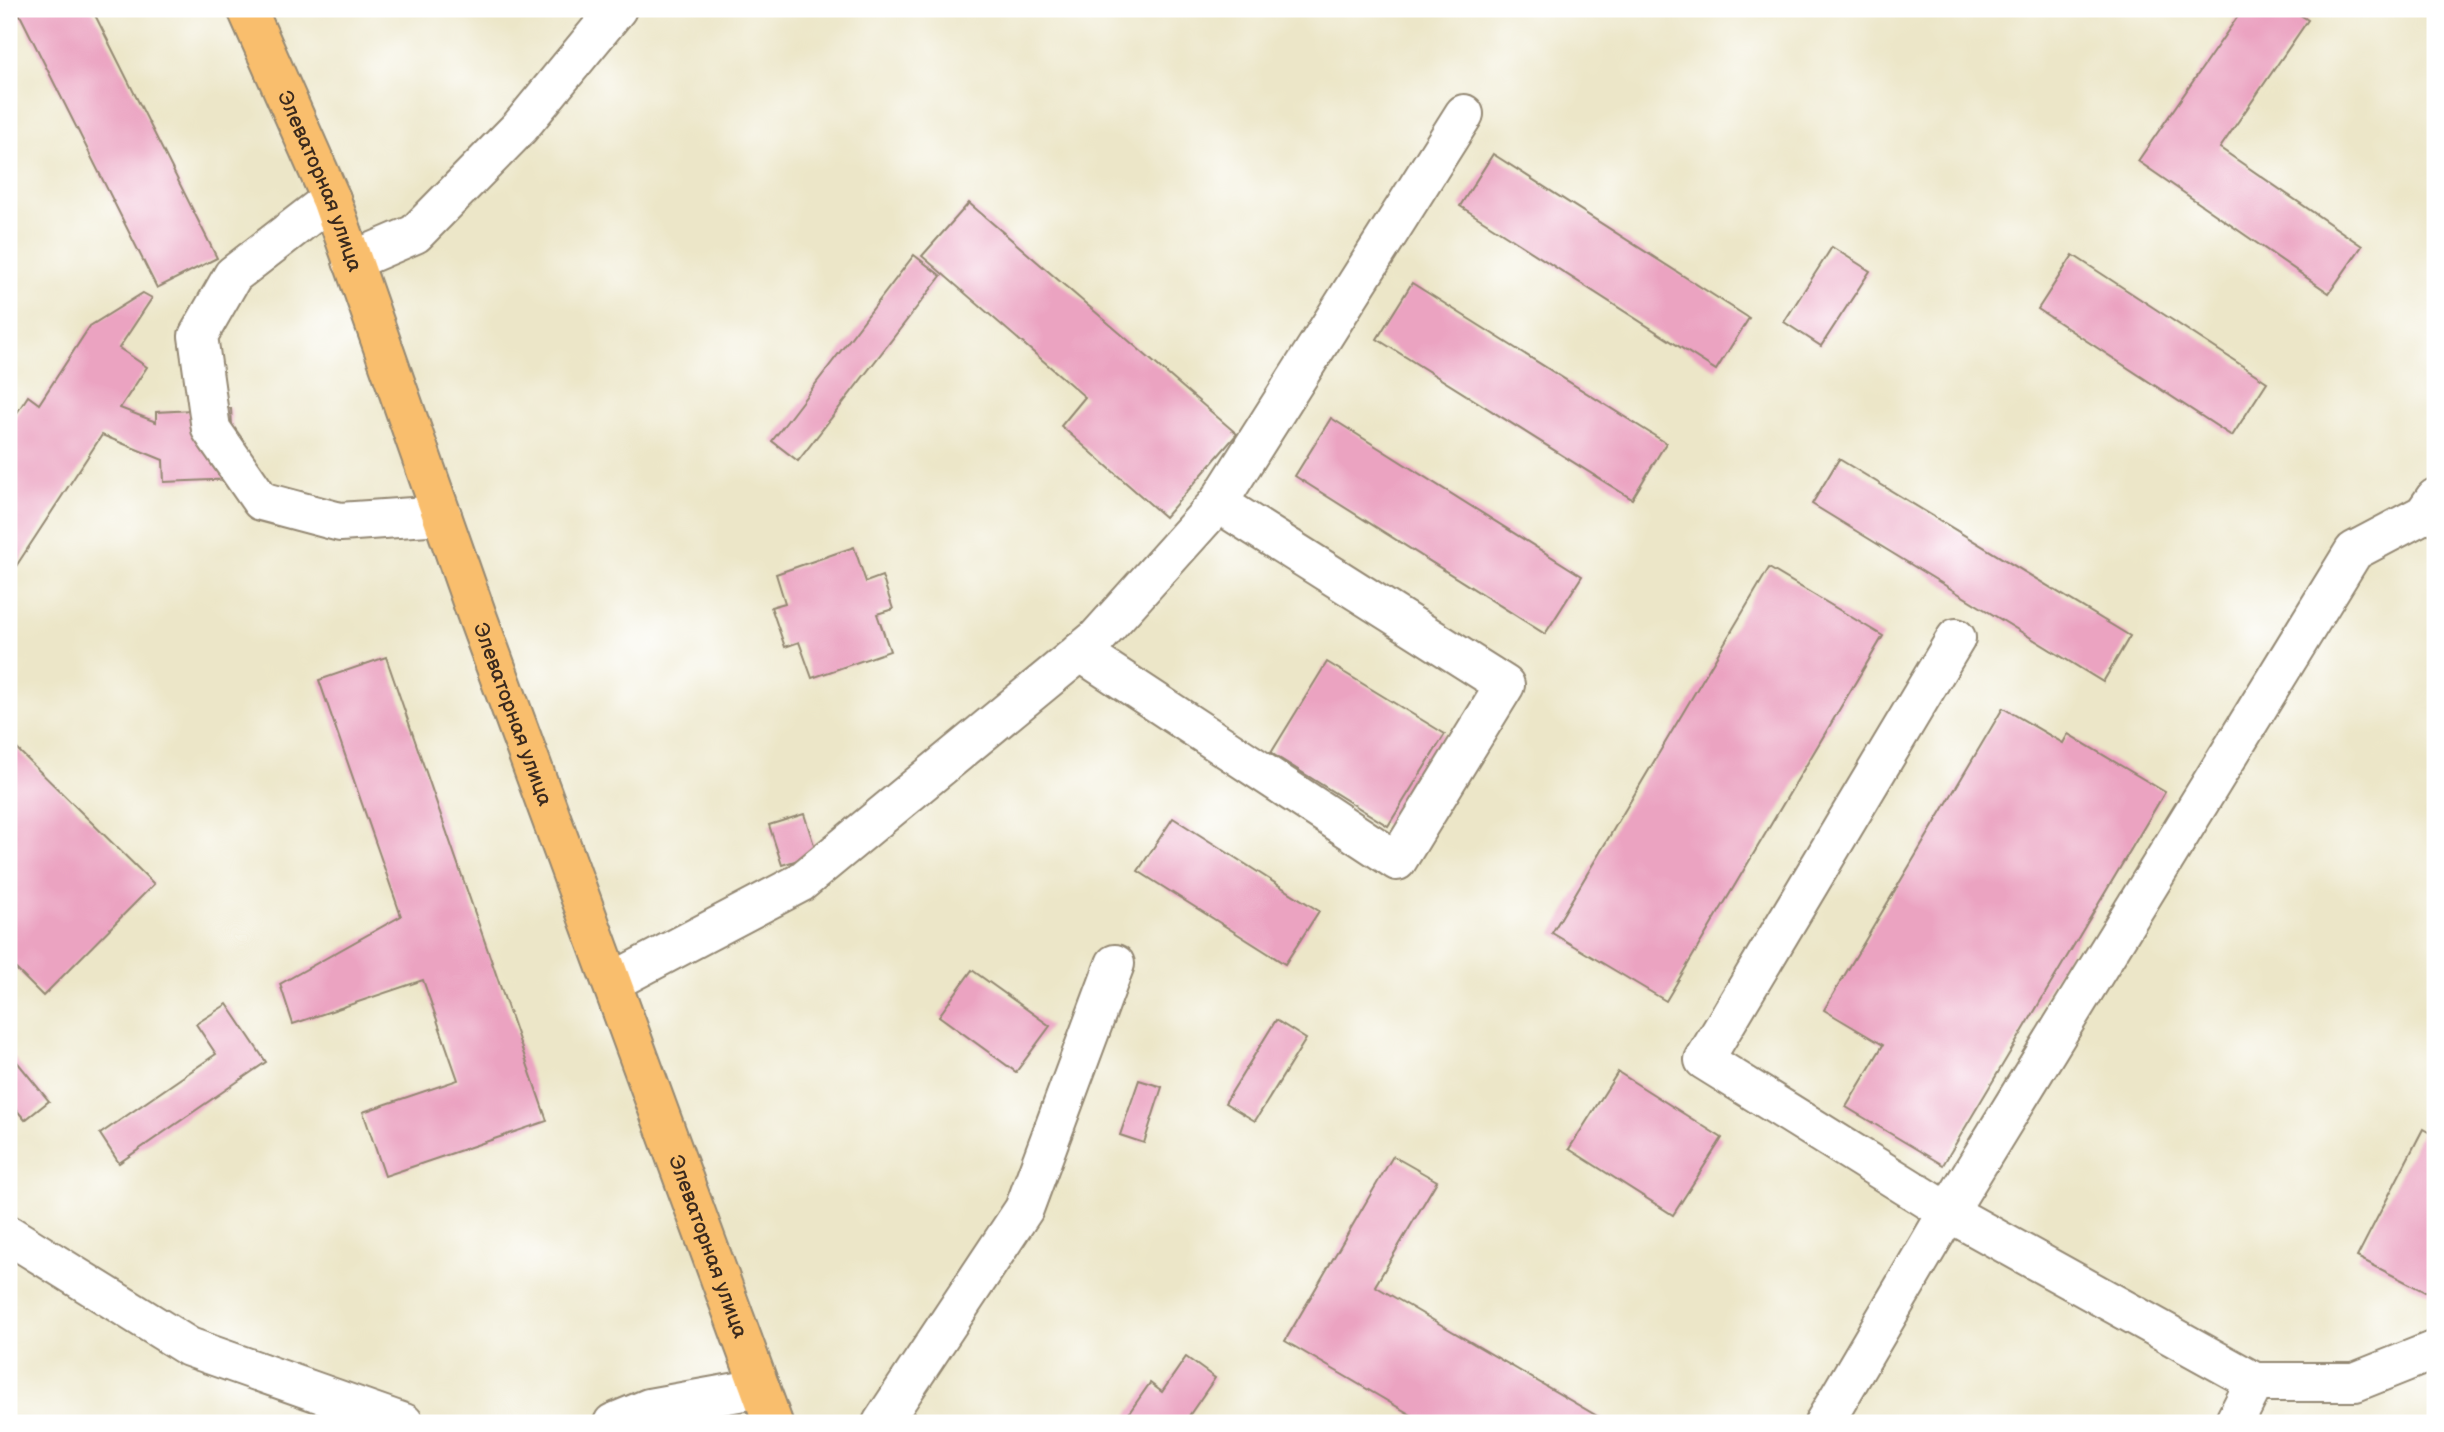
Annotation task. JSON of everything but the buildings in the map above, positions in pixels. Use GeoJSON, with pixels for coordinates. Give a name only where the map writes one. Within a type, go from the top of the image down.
{"type":"FeatureCollection","features":[{"type":"Feature","properties":{"kind":"main road","name":"Элеваторная улица"},"geometry":{"type":"LineString","coordinates":[[247,9],[331,199],[442,515],[773,1423]]}},
{"type":"Feature","properties":{"kind":"lane"},"geometry":{"type":"LineString","coordinates":[[352,261],[415,234],[520,127],[618,9]]}},
{"type":"Feature","properties":{"kind":"lane"},"geometry":{"type":"LineString","coordinates":[[612,982],[800,883],[1096,639],[1218,503],[1464,114]]}},
{"type":"Feature","properties":{"kind":"lane"},"geometry":{"type":"LineString","coordinates":[[331,199],[233,275],[198,336],[211,429],[261,501],[340,522],[442,515]]}},
{"type":"Feature","properties":{"kind":"lane"},"geometry":{"type":"LineString","coordinates":[[1825,1423],[1948,1212],[2354,551],[2424,514],[2435,498]]}},
{"type":"Feature","properties":{"kind":"lane"},"geometry":{"type":"LineString","coordinates":[[1080,652],[1397,861],[1505,685],[1218,503]]}},
{"type":"Feature","properties":{"kind":"lane"},"geometry":{"type":"LineString","coordinates":[[1956,638],[1704,1060],[1948,1212],[2255,1382],[2355,1382],[2435,1350]]}},
{"type":"Feature","properties":{"kind":"lane"},"geometry":{"type":"LineString","coordinates":[[882,1423],[1024,1209],[1115,964]]}},
{"type":"Feature","properties":{"kind":"lane"},"geometry":{"type":"LineString","coordinates":[[9,1235],[188,1347],[404,1423]]}},
{"type":"Feature","properties":{"kind":"lane"},"geometry":{"type":"LineString","coordinates":[[2234,1423],[2255,1382]]}},
{"type":"Feature","properties":{"kind":"lane"},"geometry":{"type":"LineString","coordinates":[[613,1423],[649,1408],[760,1388]]}}]}
